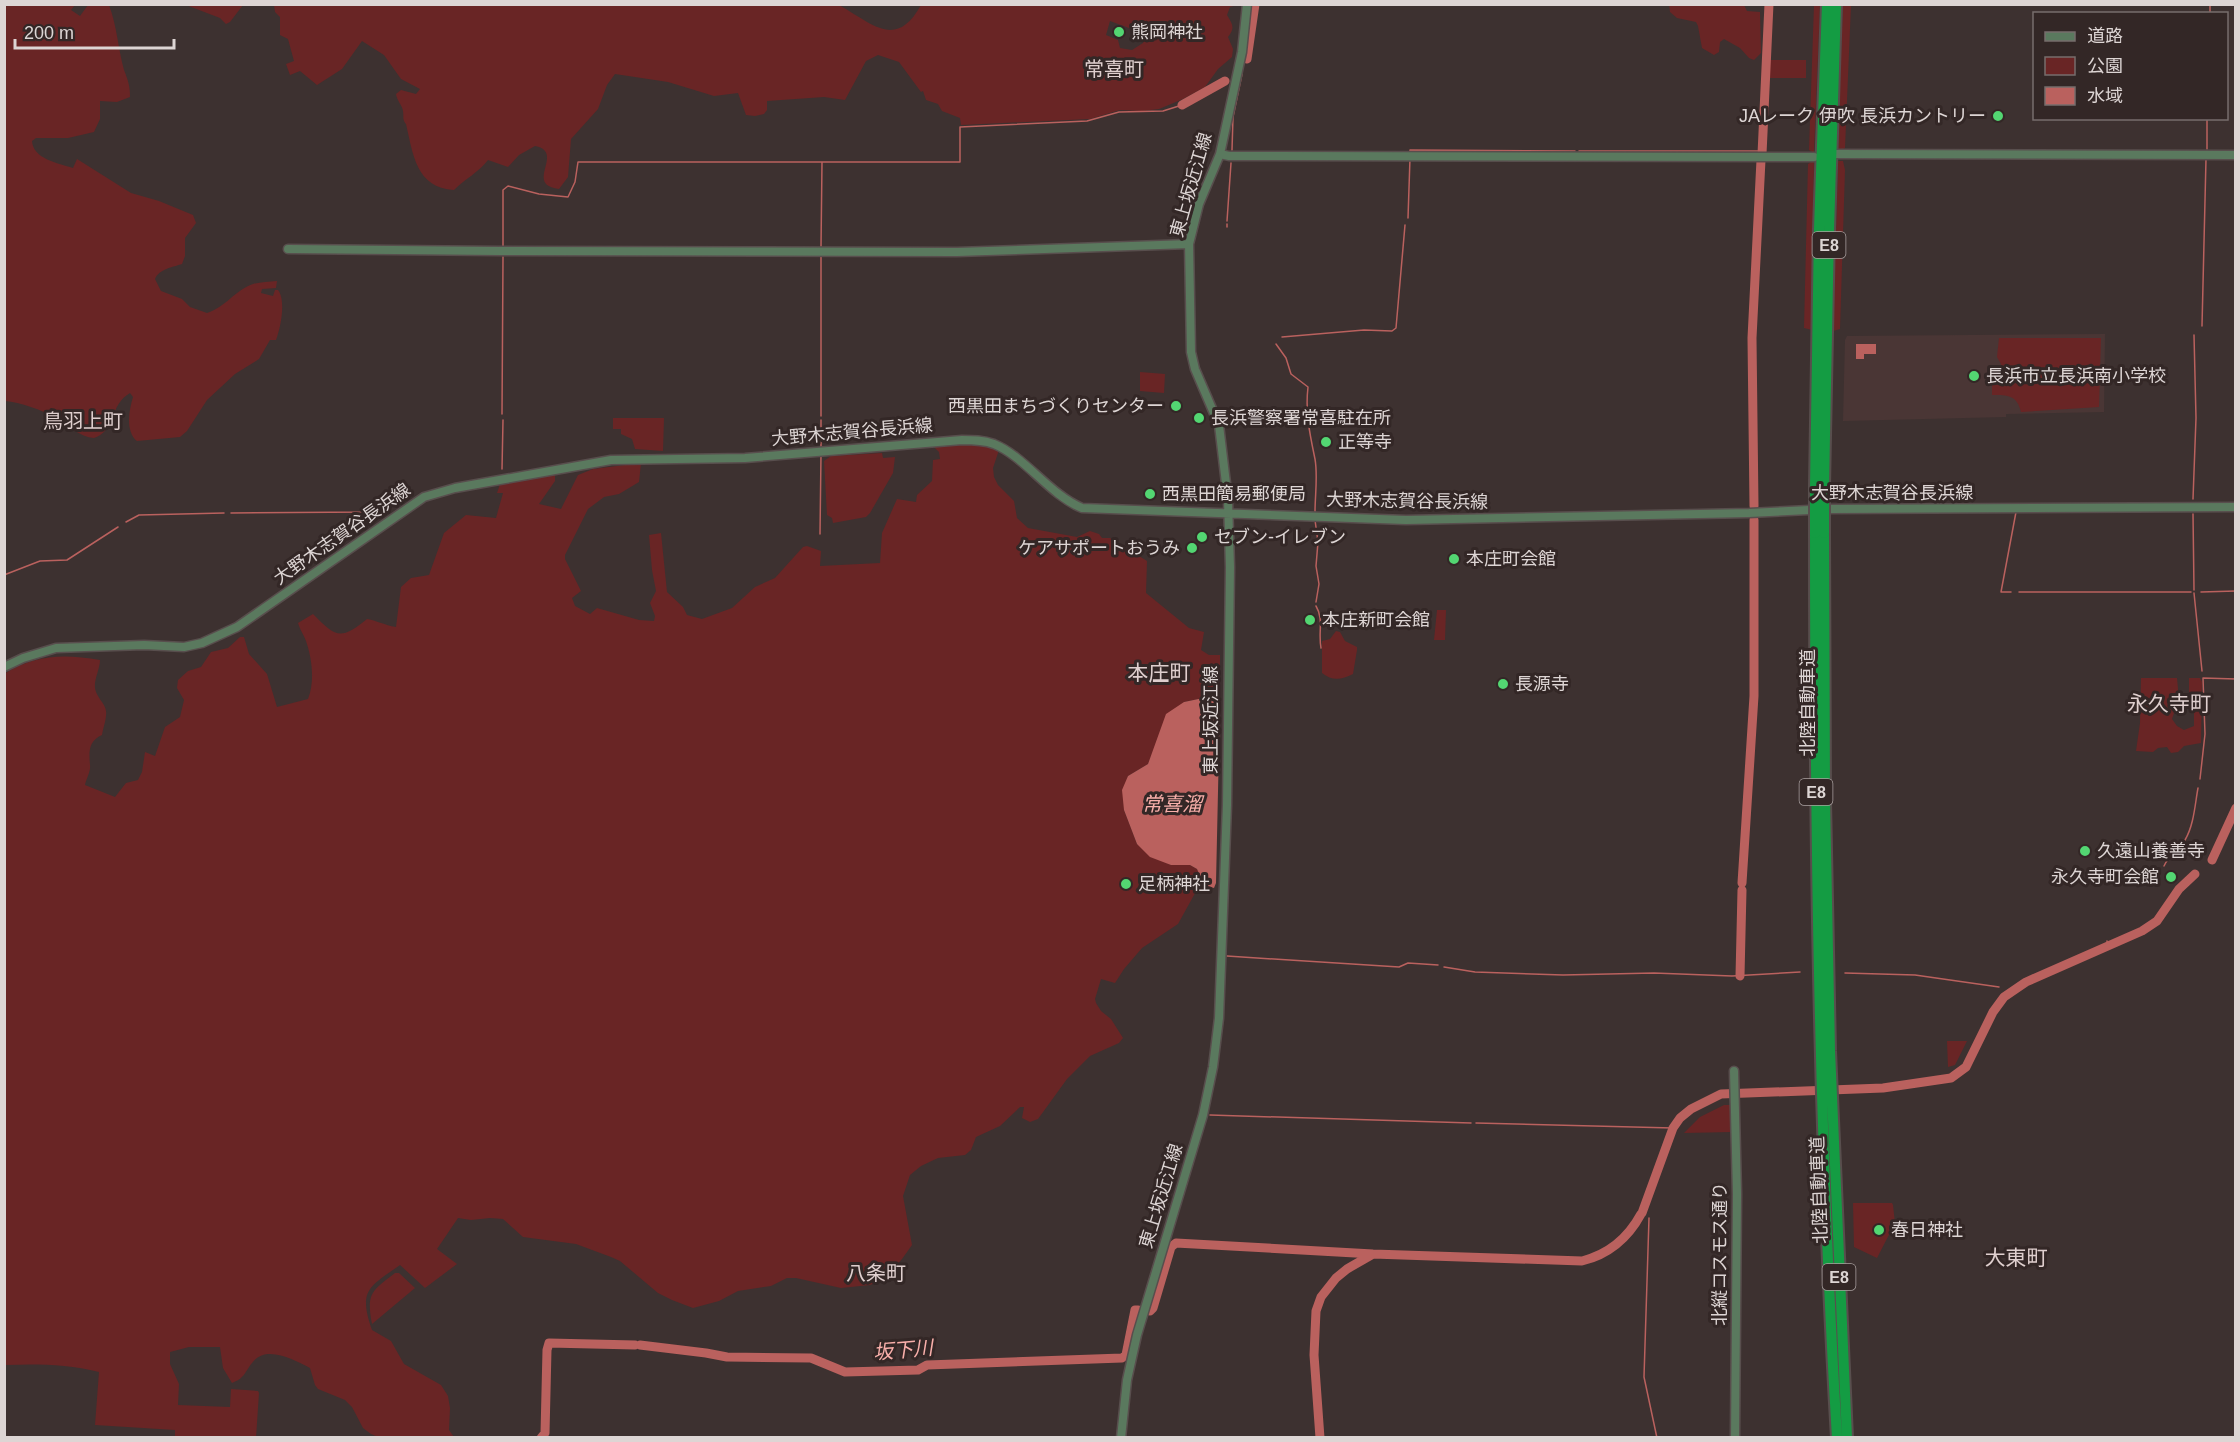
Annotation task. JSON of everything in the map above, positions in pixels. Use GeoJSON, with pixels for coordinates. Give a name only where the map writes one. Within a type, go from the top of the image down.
{"type":"FeatureCollection","features":[{"type":"Feature","properties":{"kind":"highway","name":"北陸自動車道"},"geometry":{"type":"LineString","coordinates":[[1827,4],[1819,252],[1820,533],[1825,801],[1825,1051],[1847,1437]]}},
{"type":"Feature","properties":{"kind":"highway","name":"北陸自動車道"},"geometry":{"type":"LineString","coordinates":[[1820,486],[1836,4]]}},
{"type":"Feature","properties":{"kind":"highway","name":"北陸自動車道"},"geometry":{"type":"LineString","coordinates":[[1828,1116],[1837,1437]]}},
{"type":"Feature","properties":{"kind":"main road","name":"東上坂近江線"},"geometry":{"type":"LineString","coordinates":[[1121,1437],[1127,1380],[1137,1335],[1203,1115],[1220,1018],[1227,805],[1230,592],[1228,512],[1219,425],[1191,352],[1189,244],[1199,204],[1220,154],[1242,52],[1247,4]]}},
{"type":"Feature","properties":{"kind":"main road"},"geometry":{"type":"LineString","coordinates":[[1220,154],[1229,156],[1814,157]]}},
{"type":"Feature","properties":{"kind":"main road"},"geometry":{"type":"LineString","coordinates":[[1835,154],[2235,155]]}},
{"type":"Feature","properties":{"kind":"main road"},"geometry":{"type":"LineString","coordinates":[[288,249],[499,252],[957,252],[1189,244]]}},
{"type":"Feature","properties":{"kind":"main road","name":"大野木志賀谷長浜線"},"geometry":{"type":"LineString","coordinates":[[4,667],[22,658],[56,648],[184,646],[202,643],[237,627],[424,497],[455,488],[611,460],[745,458],[980,440],[1003,448],[1063,497],[1082,508],[1314,517],[1455,519],[1830,509],[2235,507]]}},
{"type":"Feature","properties":{"kind":"main road","name":"北縦コスモス通り"},"geometry":{"type":"LineString","coordinates":[[1734,1071],[1737,1212],[1735,1437]]}},
{"type":"Feature","properties":{"kind":"shaded area","name":"長浜市立長浜南小学校"},"geometry":{"type":"Polygon","coordinates":[[[2105,334],[2104,412],[1843,421],[1845,340],[1847,336],[2105,334]]]}},
{"type":"Feature","properties":{"kind":"green space"},"geometry":{"type":"Polygon","coordinates":[[[5,4],[75,5],[71,10],[80,16],[88,5],[109,5],[130,97],[117,102],[100,101],[100,119],[94,132],[68,138],[36,138],[32,141],[33,147],[41,156],[73,168],[77,159],[131,193],[159,201],[193,215],[196,223],[185,238],[185,256],[182,264],[163,271],[155,279],[161,291],[182,299],[190,307],[207,313],[220,307],[247,287],[256,283],[277,281],[276,288],[262,289],[261,293],[273,296],[275,290],[278,290],[282,300],[280,328],[276,340],[270,340],[259,359],[235,374],[207,400],[187,431],[180,437],[137,441],[129,426],[133,397],[130,393],[119,404],[106,430],[94,438],[79,433],[37,409],[5,401],[5,4]]]}},
{"type":"Feature","properties":{"kind":"green space"},"geometry":{"type":"Polygon","coordinates":[[[1669,4],[1744,5],[1747,11],[1760,12],[1761,53],[1754,60],[1740,48],[1724,39],[1720,42],[1719,52],[1714,55],[1702,48],[1696,22],[1677,18],[1670,12],[1669,4]]]}},
{"type":"Feature","properties":{"kind":"green space"},"geometry":{"type":"Polygon","coordinates":[[[186,5],[243,5],[226,24],[220,18],[186,5]]]}},
{"type":"Feature","properties":{"kind":"green space"},"geometry":{"type":"Polygon","coordinates":[[[274,5],[839,5],[873,25],[893,30],[902,27],[912,19],[921,5],[1237,5],[1230,7],[1227,15],[1232,26],[1228,37],[1233,49],[1232,57],[1218,69],[1205,87],[1159,109],[1120,110],[1090,119],[961,125],[960,118],[942,111],[938,104],[926,100],[923,91],[921,92],[899,62],[878,55],[866,61],[845,100],[824,97],[767,101],[767,110],[764,114],[755,116],[746,115],[738,93],[714,96],[668,82],[615,74],[607,85],[598,109],[571,139],[568,177],[559,189],[549,186],[544,181],[547,155],[543,149],[535,146],[519,155],[508,167],[488,160],[454,190],[441,188],[431,183],[418,168],[414,158],[396,94],[401,90],[416,94],[420,89],[401,79],[384,55],[362,41],[342,69],[317,85],[300,71],[290,75],[286,64],[294,61],[288,39],[280,35],[280,17],[275,12],[274,5]],[[1110,21],[1106,35],[1118,40],[1120,48],[1132,50],[1143,43],[1145,34],[1110,21]]]}},
{"type":"Feature","properties":{"kind":"green space"},"geometry":{"type":"Polygon","coordinates":[[[1814,5],[1820,5],[1814,153],[1809,150],[1814,5]]]}},
{"type":"Feature","properties":{"kind":"green space"},"geometry":{"type":"Polygon","coordinates":[[[1843,5],[1851,5],[1845,148],[1837,153],[1843,5]]]}},
{"type":"Feature","properties":{"kind":"green space"},"geometry":{"type":"Polygon","coordinates":[[[1769,60],[1806,60],[1806,78],[1769,78],[1769,60]]]}},
{"type":"Feature","properties":{"kind":"green space"},"geometry":{"type":"Polygon","coordinates":[[[1814,160],[1812,330],[1804,328],[1808,164],[1814,160]]]}},
{"type":"Feature","properties":{"kind":"green space"},"geometry":{"type":"Polygon","coordinates":[[[1838,161],[1843,161],[1845,170],[1840,329],[1833,331],[1838,161]]]}},
{"type":"Feature","properties":{"kind":"green space"},"geometry":{"type":"Polygon","coordinates":[[[1999,338],[2101,338],[2099,407],[2021,412],[2017,402],[2011,397],[1992,395],[1992,377],[1999,371],[2001,364],[1997,357],[1999,338]]]}},
{"type":"Feature","properties":{"kind":"green space"},"geometry":{"type":"Polygon","coordinates":[[[1140,372],[1165,374],[1164,393],[1140,391],[1140,372]]]}},
{"type":"Feature","properties":{"kind":"green space"},"geometry":{"type":"Polygon","coordinates":[[[613,418],[664,418],[663,451],[635,449],[632,439],[621,434],[621,429],[613,429],[613,418]]]}},
{"type":"Feature","properties":{"kind":"green space"},"geometry":{"type":"Polygon","coordinates":[[[936,444],[975,444],[999,450],[993,468],[994,477],[998,485],[1014,501],[1017,518],[1028,528],[1077,537],[1090,531],[1099,534],[1102,538],[1110,538],[1147,561],[1146,593],[1189,628],[1204,632],[1201,650],[1209,655],[1220,655],[1220,700],[1208,697],[1184,702],[1148,764],[1128,776],[1124,810],[1137,844],[1171,865],[1190,865],[1197,869],[1204,885],[1199,886],[1178,924],[1142,948],[1115,983],[1101,979],[1096,1003],[1101,1011],[1111,1019],[1123,1038],[1119,1043],[1090,1056],[1067,1079],[1038,1119],[1030,1122],[1022,1118],[1024,1107],[1020,1107],[1000,1126],[976,1137],[971,1150],[965,1155],[938,1158],[921,1166],[910,1175],[903,1196],[912,1245],[884,1279],[870,1285],[841,1288],[787,1278],[771,1286],[738,1291],[719,1301],[693,1308],[658,1293],[620,1261],[611,1257],[576,1244],[523,1237],[503,1219],[458,1218],[437,1249],[457,1264],[425,1288],[400,1265],[369,1291],[366,1306],[372,1330],[391,1341],[404,1364],[441,1385],[448,1396],[449,1430],[454,1437],[378,1437],[371,1434],[363,1428],[352,1407],[345,1400],[318,1389],[310,1368],[280,1355],[258,1357],[242,1377],[232,1383],[223,1368],[220,1347],[189,1347],[170,1352],[170,1364],[179,1384],[178,1405],[230,1407],[231,1389],[258,1391],[256,1438],[175,1436],[175,1430],[95,1425],[99,1372],[52,1365],[5,1365],[4,674],[27,663],[51,657],[100,660],[95,688],[105,708],[106,717],[102,735],[94,741],[90,748],[90,770],[85,785],[115,797],[126,783],[138,780],[142,772],[145,752],[155,756],[165,727],[180,717],[184,700],[177,688],[178,680],[188,671],[201,667],[211,652],[228,648],[240,637],[244,637],[249,654],[267,674],[277,707],[308,699],[312,678],[311,662],[306,641],[298,623],[313,614],[327,628],[338,633],[350,631],[367,619],[396,627],[401,587],[411,578],[429,575],[444,533],[466,515],[496,518],[503,493],[497,493],[500,484],[555,475],[555,481],[539,504],[561,509],[578,475],[593,469],[641,463],[639,482],[619,494],[604,497],[588,509],[565,555],[581,591],[572,598],[575,606],[590,614],[597,608],[639,620],[654,621],[655,616],[650,603],[656,591],[649,535],[661,533],[667,592],[683,607],[687,615],[702,619],[732,608],[755,587],[775,578],[803,547],[807,546],[821,551],[820,566],[880,563],[882,533],[897,499],[916,502],[917,495],[932,481],[933,460],[940,459],[939,452],[934,447],[936,444]]]}},
{"type":"Feature","properties":{"kind":"green space"},"geometry":{"type":"Polygon","coordinates":[[[882,453],[883,458],[895,457],[893,473],[870,513],[866,517],[833,523],[832,518],[827,515],[824,461],[831,456],[882,453]]]}},
{"type":"Feature","properties":{"kind":"green space"},"geometry":{"type":"Polygon","coordinates":[[[1437,610],[1446,610],[1445,640],[1434,640],[1437,610]]]}},
{"type":"Feature","properties":{"kind":"green space"},"geometry":{"type":"Polygon","coordinates":[[[1336,631],[1340,632],[1345,641],[1357,647],[1353,674],[1337,679],[1322,673],[1322,641],[1330,639],[1336,631]]]}},
{"type":"Feature","properties":{"kind":"green space"},"geometry":{"type":"Polygon","coordinates":[[[2141,678],[2177,678],[2180,711],[2174,713],[2172,719],[2184,730],[2194,726],[2194,712],[2189,711],[2189,678],[2200,678],[2202,682],[2201,743],[2184,746],[2178,752],[2171,753],[2167,747],[2158,748],[2153,752],[2136,751],[2140,723],[2141,678]]]}},
{"type":"Feature","properties":{"kind":"green space"},"geometry":{"type":"Polygon","coordinates":[[[1947,1041],[1967,1041],[1955,1065],[1948,1067],[1947,1041]]]}},
{"type":"Feature","properties":{"kind":"green space"},"geometry":{"type":"Polygon","coordinates":[[[1724,1105],[1732,1105],[1732,1132],[1684,1133],[1700,1117],[1724,1105]]]}},
{"type":"Feature","properties":{"kind":"green space"},"geometry":{"type":"Polygon","coordinates":[[[1853,1203],[1892,1203],[1893,1205],[1895,1223],[1877,1258],[1854,1247],[1853,1203]]]}},
{"type":"Feature","properties":{"kind":"green space"},"geometry":{"type":"Polygon","coordinates":[[[395,1273],[399,1273],[415,1288],[372,1324],[370,1305],[373,1294],[395,1273]]]}},
{"type":"Feature","properties":{"kind":"water"},"geometry":{"type":"Polygon","coordinates":[[[1856,344],[1876,344],[1876,354],[1864,354],[1864,359],[1856,359],[1856,344]]]}},
{"type":"Feature","properties":{"kind":"water","name":"常喜溜"},"geometry":{"type":"Polygon","coordinates":[[[1208,697],[1220,700],[1216,883],[1214,888],[1204,885],[1197,869],[1190,865],[1171,865],[1150,857],[1137,844],[1124,810],[1122,790],[1128,776],[1148,764],[1166,714],[1184,702],[1208,697]]]}},
{"type":"Feature","properties":{"kind":"waterway"},"geometry":{"type":"LineString","coordinates":[[1247,59],[1255,4]]}},
{"type":"Feature","properties":{"kind":"waterway"},"geometry":{"type":"LineString","coordinates":[[1762,154],[1769,4]]}},
{"type":"Feature","properties":{"kind":"waterway"},"geometry":{"type":"LineString","coordinates":[[2210,4],[2210,12]]}},
{"type":"Feature","properties":{"kind":"waterway"},"geometry":{"type":"LineString","coordinates":[[1232,150],[1233,117],[1242,74]]}},
{"type":"Feature","properties":{"kind":"waterway"},"geometry":{"type":"LineString","coordinates":[[1182,105],[1225,81]]}},
{"type":"Feature","properties":{"kind":"waterway"},"geometry":{"type":"LineString","coordinates":[[503,246],[503,190],[508,186],[539,194],[568,197],[575,182],[578,162],[960,162],[960,127],[1087,121],[1119,112],[1163,111],[1182,105]]}},
{"type":"Feature","properties":{"kind":"waterway"},"geometry":{"type":"LineString","coordinates":[[2207,120],[2207,149]]}},
{"type":"Feature","properties":{"kind":"waterway"},"geometry":{"type":"LineString","coordinates":[[1410,154],[1410,150],[1575,151]]}},
{"type":"Feature","properties":{"kind":"waterway"},"geometry":{"type":"LineString","coordinates":[[1579,151],[1762,151]]}},
{"type":"Feature","properties":{"kind":"waterway"},"geometry":{"type":"LineString","coordinates":[[1408,218],[1410,158]]}},
{"type":"Feature","properties":{"kind":"waterway"},"geometry":{"type":"LineString","coordinates":[[2202,326],[2206,159]]}},
{"type":"Feature","properties":{"kind":"waterway"},"geometry":{"type":"LineString","coordinates":[[1754,506],[1752,338],[1761,160]]}},
{"type":"Feature","properties":{"kind":"waterway"},"geometry":{"type":"LineString","coordinates":[[821,247],[822,162]]}},
{"type":"Feature","properties":{"kind":"waterway"},"geometry":{"type":"LineString","coordinates":[[1227,221],[1231,163]]}},
{"type":"Feature","properties":{"kind":"waterway"},"geometry":{"type":"LineString","coordinates":[[1282,337],[1364,330],[1392,331],[1396,328],[1405,225]]}},
{"type":"Feature","properties":{"kind":"waterway"},"geometry":{"type":"LineString","coordinates":[[821,256],[821,416]]}},
{"type":"Feature","properties":{"kind":"waterway"},"geometry":{"type":"LineString","coordinates":[[502,414],[503,257]]}},
{"type":"Feature","properties":{"kind":"waterway"},"geometry":{"type":"LineString","coordinates":[[2193,499],[2196,418],[2194,335]]}},
{"type":"Feature","properties":{"kind":"waterway"},"geometry":{"type":"LineString","coordinates":[[1276,344],[1286,358],[1291,374],[1308,387],[1308,415],[1316,472],[1315,512]]}},
{"type":"Feature","properties":{"kind":"waterway"},"geometry":{"type":"LineString","coordinates":[[502,469],[503,420]]}},
{"type":"Feature","properties":{"kind":"waterway"},"geometry":{"type":"LineString","coordinates":[[821,420],[821,447]]}},
{"type":"Feature","properties":{"kind":"waterway"},"geometry":{"type":"LineString","coordinates":[[820,534],[821,454]]}},
{"type":"Feature","properties":{"kind":"waterway"},"geometry":{"type":"LineString","coordinates":[[389,501],[398,496]]}},
{"type":"Feature","properties":{"kind":"waterway"},"geometry":{"type":"LineString","coordinates":[[231,513],[370,512],[375,509]]}},
{"type":"Feature","properties":{"kind":"waterway"},"geometry":{"type":"LineString","coordinates":[[2011,592],[2001,592],[2016,512]]}},
{"type":"Feature","properties":{"kind":"waterway"},"geometry":{"type":"LineString","coordinates":[[126,522],[139,515],[224,513]]}},
{"type":"Feature","properties":{"kind":"waterway"},"geometry":{"type":"LineString","coordinates":[[2193,514],[2194,590]]}},
{"type":"Feature","properties":{"kind":"waterway"},"geometry":{"type":"LineString","coordinates":[[1315,520],[1318,542],[1316,566],[1319,584],[1316,602]]}},
{"type":"Feature","properties":{"kind":"waterway"},"geometry":{"type":"LineString","coordinates":[[1742,883],[1754,696],[1754,520]]}},
{"type":"Feature","properties":{"kind":"waterway"},"geometry":{"type":"LineString","coordinates":[[4,575],[40,561],[67,560],[118,527]]}},
{"type":"Feature","properties":{"kind":"waterway"},"geometry":{"type":"LineString","coordinates":[[2201,592],[2236,591]]}},
{"type":"Feature","properties":{"kind":"waterway"},"geometry":{"type":"LineString","coordinates":[[2019,592],[2191,592]]}},
{"type":"Feature","properties":{"kind":"waterway"},"geometry":{"type":"LineString","coordinates":[[2194,593],[2202,671]]}},
{"type":"Feature","properties":{"kind":"waterway"},"geometry":{"type":"LineString","coordinates":[[1316,606],[1320,616],[1321,648]]}},
{"type":"Feature","properties":{"kind":"waterway"},"geometry":{"type":"LineString","coordinates":[[2200,779],[2205,734],[2203,678],[2236,679]]}},
{"type":"Feature","properties":{"kind":"waterway"},"geometry":{"type":"LineString","coordinates":[[2164,866],[2188,834],[2198,788]]}},
{"type":"Feature","properties":{"kind":"waterway"},"geometry":{"type":"LineString","coordinates":[[2212,860],[2236,808]]}},
{"type":"Feature","properties":{"kind":"waterway"},"geometry":{"type":"LineString","coordinates":[[1642,1213],[1673,1128],[1691,1109],[1721,1094],[1883,1088],[1951,1078],[1966,1067],[1993,1012],[2004,997],[2026,982],[2142,931],[2157,921],[2179,889],[2195,874]]}},
{"type":"Feature","properties":{"kind":"waterway"},"geometry":{"type":"LineString","coordinates":[[1740,976],[1742,890]]}},
{"type":"Feature","properties":{"kind":"waterway"},"geometry":{"type":"LineString","coordinates":[[2107,941],[2108,945]]}},
{"type":"Feature","properties":{"kind":"waterway"},"geometry":{"type":"LineString","coordinates":[[1227,956],[1399,967],[1408,963],[1438,965]]}},
{"type":"Feature","properties":{"kind":"waterway"},"geometry":{"type":"LineString","coordinates":[[1444,967],[1475,972],[1563,975],[1654,973],[1732,976],[1800,972]]}},
{"type":"Feature","properties":{"kind":"waterway"},"geometry":{"type":"LineString","coordinates":[[1845,973],[1915,975],[1999,987]]}},
{"type":"Feature","properties":{"kind":"waterway"},"geometry":{"type":"LineString","coordinates":[[1210,1115],[1471,1123]]}},
{"type":"Feature","properties":{"kind":"waterway"},"geometry":{"type":"LineString","coordinates":[[1476,1123],[1673,1128]]}},
{"type":"Feature","properties":{"kind":"waterway"},"geometry":{"type":"LineString","coordinates":[[1150,1311],[1153,1308],[1171,1247],[1176,1243],[1373,1254],[1582,1261],[1601,1254],[1617,1244],[1641,1214]]}},
{"type":"Feature","properties":{"kind":"waterway"},"geometry":{"type":"LineString","coordinates":[[1649,1218],[1644,1377],[1657,1438]]}},
{"type":"Feature","properties":{"kind":"waterway"},"geometry":{"type":"LineString","coordinates":[[1320,1438],[1314,1355],[1316,1311],[1321,1297],[1336,1278],[1373,1254]]}},
{"type":"Feature","properties":{"kind":"waterway","name":"坂下川"},"geometry":{"type":"LineString","coordinates":[[640,1345],[727,1357],[811,1358],[845,1372],[918,1370],[927,1365],[1122,1358],[1126,1355],[1135,1310],[1138,1310]]}},
{"type":"Feature","properties":{"kind":"waterway","name":"坂下川"},"geometry":{"type":"LineString","coordinates":[[541,1438],[545,1433],[549,1343],[635,1345]]}},
{"type":"Feature","properties":{"kind":"place","name":"熊岡神社"},"geometry":{"type":"Point","coordinates":[1119,32]}},
{"type":"Feature","properties":{"kind":"place","name":"JAレーク 伊吹 長浜カントリー"},"geometry":{"type":"Point","coordinates":[1998,116]}},
{"type":"Feature","properties":{"kind":"place","name":"長浜市立長浜南小学校"},"geometry":{"type":"Point","coordinates":[1974,376]}},
{"type":"Feature","properties":{"kind":"place","name":"西黒田まちづくりセンター"},"geometry":{"type":"Point","coordinates":[1176,406]}},
{"type":"Feature","properties":{"kind":"place","name":"長浜警察署常喜駐在所"},"geometry":{"type":"Point","coordinates":[1199,418]}},
{"type":"Feature","properties":{"kind":"place","name":"正等寺"},"geometry":{"type":"Point","coordinates":[1326,442]}},
{"type":"Feature","properties":{"kind":"place","name":"西黒田簡易郵便局"},"geometry":{"type":"Point","coordinates":[1150,494]}},
{"type":"Feature","properties":{"kind":"place","name":"セブン-イレブン"},"geometry":{"type":"Point","coordinates":[1202,537]}},
{"type":"Feature","properties":{"kind":"place","name":"ケアサポートおうみ"},"geometry":{"type":"Point","coordinates":[1192,548]}},
{"type":"Feature","properties":{"kind":"place","name":"本庄町会館"},"geometry":{"type":"Point","coordinates":[1454,559]}},
{"type":"Feature","properties":{"kind":"place","name":"本庄新町会館"},"geometry":{"type":"Point","coordinates":[1310,620]}},
{"type":"Feature","properties":{"kind":"place","name":"長源寺"},"geometry":{"type":"Point","coordinates":[1503,684]}},
{"type":"Feature","properties":{"kind":"place","name":"久遠山養善寺"},"geometry":{"type":"Point","coordinates":[2085,851]}},
{"type":"Feature","properties":{"kind":"place","name":"永久寺町会館"},"geometry":{"type":"Point","coordinates":[2171,877]}},
{"type":"Feature","properties":{"kind":"place","name":"足柄神社"},"geometry":{"type":"Point","coordinates":[1126,884]}},
{"type":"Feature","properties":{"kind":"place","name":"春日神社"},"geometry":{"type":"Point","coordinates":[1879,1230]}},
{"type":"Feature","properties":{"kind":"district","name":"常喜町"},"geometry":{"type":"Point","coordinates":[1114,69]}},
{"type":"Feature","properties":{"kind":"district","name":"鳥羽上町"},"geometry":{"type":"Point","coordinates":[83,421]}},
{"type":"Feature","properties":{"kind":"district","name":"本庄町"},"geometry":{"type":"Point","coordinates":[1159,673]}},
{"type":"Feature","properties":{"kind":"district","name":"永久寺町"},"geometry":{"type":"Point","coordinates":[2169,704]}},
{"type":"Feature","properties":{"kind":"district","name":"大東町"},"geometry":{"type":"Point","coordinates":[2016,1258]}},
{"type":"Feature","properties":{"kind":"district","name":"八条町"},"geometry":{"type":"Point","coordinates":[876,1273]}}]}
